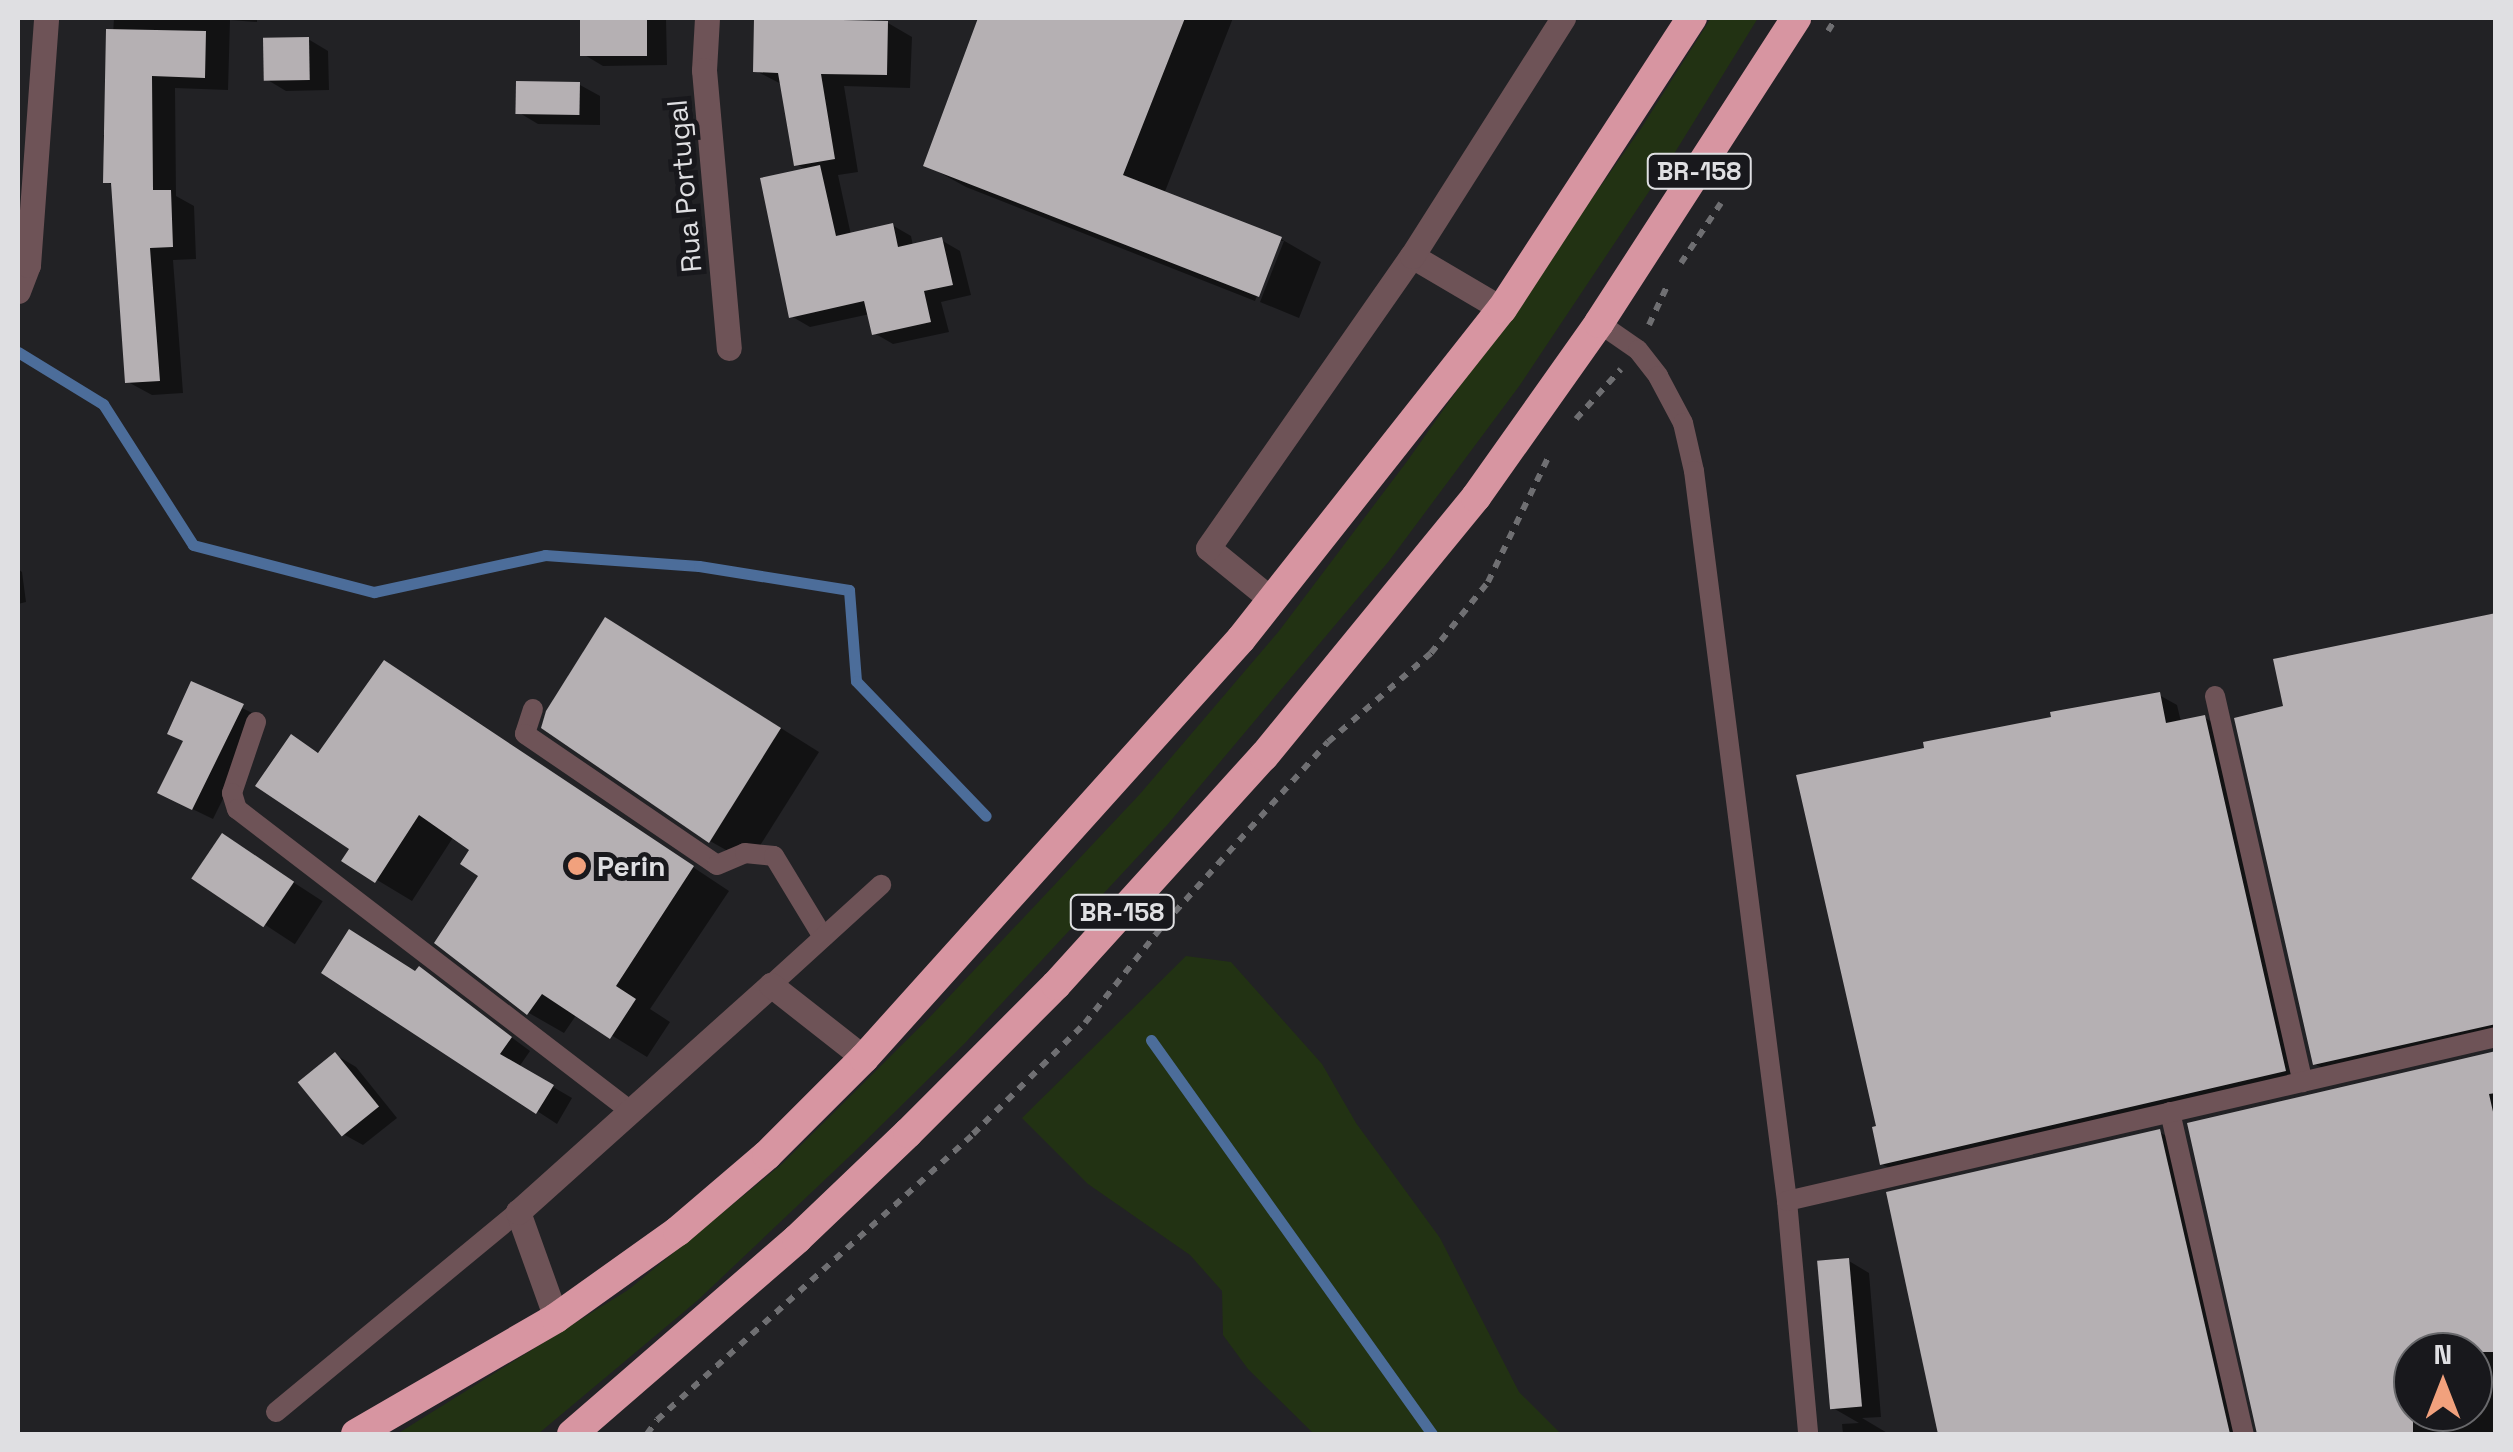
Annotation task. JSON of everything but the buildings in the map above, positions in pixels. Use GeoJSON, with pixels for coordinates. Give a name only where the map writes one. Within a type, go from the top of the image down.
{"type":"FeatureCollection","features":[{"type":"Feature","properties":{"kind":"highway","name":"BR-158"},"geometry":{"type":"LineString","coordinates":[[356,1434],[556,1318],[678,1231],[767,1154],[864,1058],[1272,600],[1502,309],[1692,18]]}},
{"type":"Feature","properties":{"kind":"highway","name":"BR-158"},"geometry":{"type":"LineString","coordinates":[[572,1434],[797,1239],[1056,986],[1264,756],[1476,498],[1599,323],[1796,18]]}},
{"type":"Feature","properties":{"kind":"street"},"geometry":{"type":"LineString","coordinates":[[18,291],[28,265],[46,18]]}},
{"type":"Feature","properties":{"kind":"street","name":"Rua Portugal"},"geometry":{"type":"LineString","coordinates":[[708,18],[704,70],[730,348]]}},
{"type":"Feature","properties":{"kind":"street"},"geometry":{"type":"LineString","coordinates":[[1272,600],[1208,548],[1412,256],[1563,18]]}},
{"type":"Feature","properties":{"kind":"street"},"geometry":{"type":"LineString","coordinates":[[1412,256],[1502,309]]}},
{"type":"Feature","properties":{"kind":"street"},"geometry":{"type":"LineString","coordinates":[[556,1318],[518,1212],[770,985],[864,1058]]}},
{"type":"Feature","properties":{"kind":"lane"},"geometry":{"type":"LineString","coordinates":[[1599,323],[1638,350],[1684,423],[1694,471],[1787,1201],[1808,1434]]}},
{"type":"Feature","properties":{"kind":"lane"},"geometry":{"type":"LineString","coordinates":[[2215,696],[2302,1082]]}},
{"type":"Feature","properties":{"kind":"lane"},"geometry":{"type":"LineString","coordinates":[[533,709],[525,734],[717,865],[746,853],[774,856],[823,937]]}},
{"type":"Feature","properties":{"kind":"lane"},"geometry":{"type":"LineString","coordinates":[[256,722],[232,793],[237,809],[630,1111]]}},
{"type":"Feature","properties":{"kind":"lane"},"geometry":{"type":"LineString","coordinates":[[770,985],[881,885]]}},
{"type":"Feature","properties":{"kind":"lane"},"geometry":{"type":"LineString","coordinates":[[1787,1201],[2496,1037]]}},
{"type":"Feature","properties":{"kind":"lane"},"geometry":{"type":"LineString","coordinates":[[2170,1112],[2244,1434]]}},
{"type":"Feature","properties":{"kind":"lane"},"geometry":{"type":"LineString","coordinates":[[276,1412],[518,1212]]}},
{"type":"Feature","properties":{"kind":"green space"},"geometry":{"type":"Polygon","coordinates":[[[1711,18],[1758,18],[1674,154],[1520,385],[1389,561],[1168,824],[965,1043],[698,1300],[538,1434],[397,1434],[628,1290],[782,1164],[929,1018],[1140,794],[1279,631],[1408,460],[1640,130],[1711,18]]]}},
{"type":"Feature","properties":{"kind":"green space"},"geometry":{"type":"Polygon","coordinates":[[[1186,956],[1231,962],[1322,1064],[1356,1123],[1440,1238],[1519,1392],[1561,1434],[1314,1434],[1248,1369],[1223,1335],[1222,1291],[1190,1255],[1088,1184],[1022,1118],[1186,956]]]}},
{"type":"Feature","properties":{"kind":"waterway"},"geometry":{"type":"LineString","coordinates":[[18,352],[103,404],[193,545],[374,592],[545,555],[699,566],[849,590],[856,681],[986,816]]}},
{"type":"Feature","properties":{"kind":"waterway"},"geometry":{"type":"LineString","coordinates":[[1151,1040],[1432,1434]]}},
{"type":"Feature","properties":{"kind":"place","name":"Perin"},"geometry":{"type":"Point","coordinates":[577,866]}}]}
